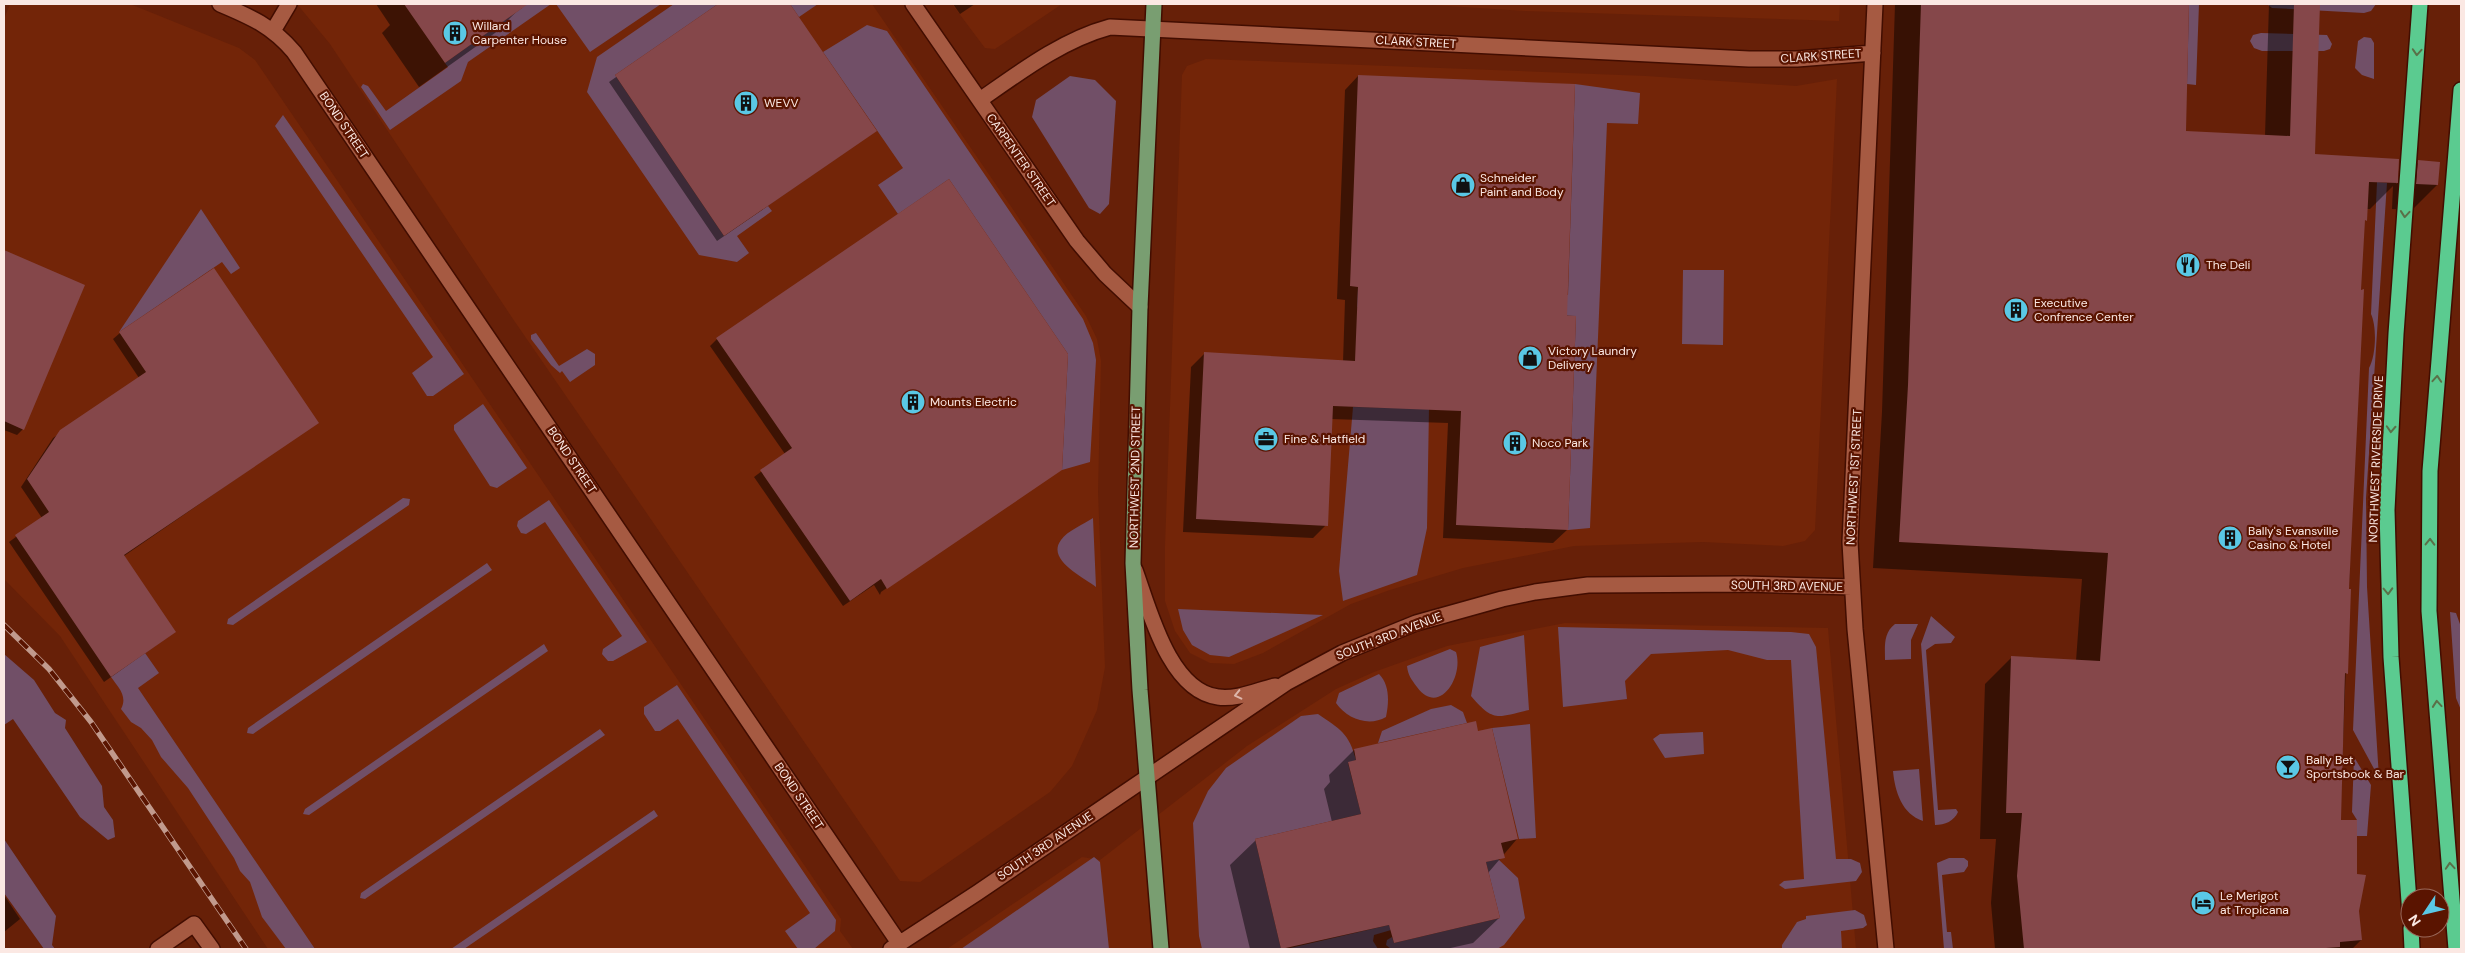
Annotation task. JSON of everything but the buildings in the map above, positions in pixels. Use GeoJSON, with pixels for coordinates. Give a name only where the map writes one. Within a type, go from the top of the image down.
{"type":"FeatureCollection","features":[{"type":"Feature","properties":{"kind":"highway","name":"NORTHWEST RIVERSIDE DRIVE"},"geometry":{"type":"LineString","coordinates":[[2408,888],[2391,657],[2387,510],[2396,334],[2420,4]]}},
{"type":"Feature","properties":{"kind":"highway"},"geometry":{"type":"LineString","coordinates":[[2456,949],[2429,611],[2430,471],[2461,90]]}},
{"type":"Feature","properties":{"kind":"main road","name":"NORTHWEST 2ND STREET"},"geometry":{"type":"LineString","coordinates":[[1154,4],[1140,307],[1133,563],[1161,949]]}},
{"type":"Feature","properties":{"kind":"street","name":"BOND STREET"},"geometry":{"type":"LineString","coordinates":[[220,4],[258,19],[280,35],[301,61],[894,946]]}},
{"type":"Feature","properties":{"kind":"street"},"geometry":{"type":"LineString","coordinates":[[273,31],[289,4]]}},
{"type":"Feature","properties":{"kind":"street","name":"CARPENTER STREET"},"geometry":{"type":"LineString","coordinates":[[913,4],[1077,241],[1105,274],[1140,307]]}},
{"type":"Feature","properties":{"kind":"street","name":"NORTHWEST 1ST STREET"},"geometry":{"type":"LineString","coordinates":[[1875,4],[1850,542],[1852,587],[1886,949]]}},
{"type":"Feature","properties":{"kind":"street","name":"CLARK STREET"},"geometry":{"type":"LineString","coordinates":[[980,100],[1026,68],[1087,35],[1110,27],[1749,59],[1797,60],[1873,53]]}},
{"type":"Feature","properties":{"kind":"street"},"geometry":{"type":"LineString","coordinates":[[1133,563],[1164,650],[1190,683],[1206,694],[1218,698],[1286,683]]}},
{"type":"Feature","properties":{"kind":"street","name":"SOUTH 3RD AVENUE"},"geometry":{"type":"LineString","coordinates":[[894,946],[977,893],[1286,683],[1342,653],[1416,623],[1472,605],[1535,592],[1588,585],[1852,587]]}},
{"type":"Feature","properties":{"kind":"street"},"geometry":{"type":"LineString","coordinates":[[158,949],[194,924],[212,949]]}},
{"type":"Feature","properties":{"kind":"shaded area"},"geometry":{"type":"Polygon","coordinates":[[[10,4],[130,4],[239,48],[255,60],[841,919],[840,931],[853,949],[268,949],[60,636],[4,579],[4,19],[10,4]]]}},
{"type":"Feature","properties":{"kind":"shaded area"},"geometry":{"type":"Polygon","coordinates":[[[297,4],[872,4],[1086,316],[1097,339],[1101,361],[1098,492],[1105,667],[1097,710],[1072,766],[1050,792],[920,882],[900,881],[513,319],[330,44],[297,4]]]}},
{"type":"Feature","properties":{"kind":"shaded area"},"geometry":{"type":"Polygon","coordinates":[[[519,4],[551,4],[468,62],[461,81],[390,130],[361,87],[363,84],[368,86],[386,111],[448,67],[445,63],[522,8],[519,4]]]}},
{"type":"Feature","properties":{"kind":"shaded area"},"geometry":{"type":"Polygon","coordinates":[[[556,4],[661,4],[590,52],[556,4]]]}},
{"type":"Feature","properties":{"kind":"shaded area"},"geometry":{"type":"Polygon","coordinates":[[[674,4],[718,4],[615,75],[724,236],[768,206],[772,211],[737,236],[749,253],[737,262],[699,255],[587,92],[597,57],[674,4]]]}},
{"type":"Feature","properties":{"kind":"shaded area"},"geometry":{"type":"Polygon","coordinates":[[[790,4],[818,4],[799,17],[790,4]]]}},
{"type":"Feature","properties":{"kind":"shaded area"},"geometry":{"type":"Polygon","coordinates":[[[952,4],[1062,4],[995,49],[985,48],[952,4]]]}},
{"type":"Feature","properties":{"kind":"shaded area"},"geometry":{"type":"Polygon","coordinates":[[[1417,4],[1840,4],[1839,21],[1525,11],[1417,4]]]}},
{"type":"Feature","properties":{"kind":"shaded area"},"geometry":{"type":"Polygon","coordinates":[[[2189,4],[2199,4],[2196,85],[2187,84],[2189,4]]]}},
{"type":"Feature","properties":{"kind":"shaded area"},"geometry":{"type":"Polygon","coordinates":[[[2267,4],[2376,4],[2371,11],[2364,13],[2272,8],[2267,4]]]}},
{"type":"Feature","properties":{"kind":"shaded area"},"geometry":{"type":"Polygon","coordinates":[[[867,25],[887,31],[1083,319],[1093,343],[1096,360],[1090,462],[1062,470],[1068,354],[949,179],[898,214],[878,185],[903,168],[823,52],[867,25]]]}},
{"type":"Feature","properties":{"kind":"shaded area"},"geometry":{"type":"Polygon","coordinates":[[[2261,33],[2327,35],[2332,44],[2330,49],[2324,51],[2262,51],[2254,48],[2250,41],[2253,35],[2261,33]]]}},
{"type":"Feature","properties":{"kind":"shaded area"},"geometry":{"type":"Polygon","coordinates":[[[2364,37],[2371,38],[2374,43],[2374,79],[2362,75],[2355,68],[2358,41],[2364,37]]]}},
{"type":"Feature","properties":{"kind":"shaded area"},"geometry":{"type":"Polygon","coordinates":[[[1206,59],[1646,76],[1796,86],[1837,79],[1815,530],[1805,541],[1783,546],[1703,542],[1574,546],[1463,568],[1390,590],[1351,604],[1263,653],[1234,664],[1210,663],[1190,653],[1175,631],[1165,601],[1165,546],[1182,75],[1187,66],[1206,59]]]}},
{"type":"Feature","properties":{"kind":"shaded area"},"geometry":{"type":"Polygon","coordinates":[[[1070,76],[1095,80],[1116,101],[1109,204],[1100,214],[1089,208],[1032,117],[1036,100],[1070,76]]]}},
{"type":"Feature","properties":{"kind":"shaded area"},"geometry":{"type":"Polygon","coordinates":[[[1575,84],[1640,93],[1638,124],[1607,123],[1590,528],[1568,530],[1576,316],[1357,307],[1358,287],[1568,295],[1575,84]]]}},
{"type":"Feature","properties":{"kind":"shaded area"},"geometry":{"type":"Polygon","coordinates":[[[283,115],[464,374],[433,396],[427,396],[412,373],[433,357],[275,126],[283,115]]]}},
{"type":"Feature","properties":{"kind":"shaded area"},"geometry":{"type":"Polygon","coordinates":[[[2377,182],[2387,183],[2366,498],[2367,587],[2379,778],[2353,730],[2369,368],[2375,341],[2371,314],[2377,182]]]}},
{"type":"Feature","properties":{"kind":"shaded area"},"geometry":{"type":"Polygon","coordinates":[[[201,209],[240,268],[231,274],[222,262],[119,332],[201,209]]]}},
{"type":"Feature","properties":{"kind":"shaded area"},"geometry":{"type":"Polygon","coordinates":[[[1683,270],[1724,270],[1723,345],[1682,344],[1683,270]]]}},
{"type":"Feature","properties":{"kind":"shaded area"},"geometry":{"type":"Polygon","coordinates":[[[536,333],[559,366],[587,349],[595,354],[595,365],[570,382],[562,371],[560,373],[551,365],[531,339],[531,335],[536,333]]]}},
{"type":"Feature","properties":{"kind":"shaded area"},"geometry":{"type":"Polygon","coordinates":[[[483,404],[527,468],[497,488],[490,486],[454,430],[454,425],[483,404]]]}},
{"type":"Feature","properties":{"kind":"shaded area"},"geometry":{"type":"Polygon","coordinates":[[[1353,407],[1429,408],[1427,528],[1417,575],[1343,601],[1339,571],[1353,407]]]}},
{"type":"Feature","properties":{"kind":"shaded area"},"geometry":{"type":"Polygon","coordinates":[[[403,498],[410,499],[409,505],[233,625],[227,624],[228,619],[403,498]]]}},
{"type":"Feature","properties":{"kind":"shaded area"},"geometry":{"type":"Polygon","coordinates":[[[549,500],[647,642],[613,661],[608,661],[602,654],[603,649],[622,636],[545,522],[526,534],[521,533],[517,526],[518,521],[549,500]]]}},
{"type":"Feature","properties":{"kind":"shaded area"},"geometry":{"type":"Polygon","coordinates":[[[1093,518],[1096,587],[1068,567],[1058,554],[1061,540],[1067,534],[1093,518]]]}},
{"type":"Feature","properties":{"kind":"shaded area"},"geometry":{"type":"Polygon","coordinates":[[[487,563],[492,570],[253,734],[247,733],[248,728],[487,563]]]}},
{"type":"Feature","properties":{"kind":"shaded area"},"geometry":{"type":"Polygon","coordinates":[[[1178,609],[1323,615],[1229,657],[1210,655],[1192,645],[1183,630],[1178,609]]]}},
{"type":"Feature","properties":{"kind":"shaded area"},"geometry":{"type":"Polygon","coordinates":[[[2450,612],[2456,613],[2461,627],[2461,710],[2456,698],[2450,612]]]}},
{"type":"Feature","properties":{"kind":"shaded area"},"geometry":{"type":"Polygon","coordinates":[[[1931,616],[1955,637],[1951,643],[1935,644],[1926,650],[1938,810],[1956,809],[1958,812],[1949,822],[1935,825],[1921,644],[1931,616]]]}},
{"type":"Feature","properties":{"kind":"shaded area"},"geometry":{"type":"Polygon","coordinates":[[[1565,623],[1828,628],[1856,949],[947,949],[1082,857],[1100,860],[1247,746],[1336,689],[1374,672],[1447,646],[1565,623]]]}},
{"type":"Feature","properties":{"kind":"shaded area"},"geometry":{"type":"Polygon","coordinates":[[[1895,624],[1918,624],[1911,640],[1911,659],[1885,660],[1885,645],[1888,632],[1895,624]]]}},
{"type":"Feature","properties":{"kind":"shaded area"},"geometry":{"type":"Polygon","coordinates":[[[1558,627],[1809,634],[1816,647],[1836,859],[1851,859],[1860,863],[1862,872],[1856,881],[1785,889],[1779,885],[1784,881],[1804,879],[1791,660],[1767,660],[1728,650],[1651,654],[1625,681],[1627,699],[1563,707],[1558,627]]]}},
{"type":"Feature","properties":{"kind":"shaded area"},"geometry":{"type":"Polygon","coordinates":[[[1524,635],[1529,710],[1503,716],[1491,714],[1485,711],[1471,696],[1480,647],[1524,635]]]}},
{"type":"Feature","properties":{"kind":"shaded area"},"geometry":{"type":"Polygon","coordinates":[[[544,644],[548,651],[309,815],[303,814],[305,809],[544,644]]]}},
{"type":"Feature","properties":{"kind":"shaded area"},"geometry":{"type":"Polygon","coordinates":[[[1450,649],[1456,652],[1458,662],[1453,682],[1441,696],[1434,698],[1425,695],[1411,679],[1407,666],[1450,649]]]}},
{"type":"Feature","properties":{"kind":"shaded area"},"geometry":{"type":"Polygon","coordinates":[[[145,653],[159,673],[138,688],[315,949],[286,949],[262,917],[250,882],[240,871],[234,858],[188,788],[161,757],[152,740],[141,728],[131,722],[121,709],[123,696],[111,677],[145,653]]]}},
{"type":"Feature","properties":{"kind":"shaded area"},"geometry":{"type":"Polygon","coordinates":[[[4,654],[34,680],[55,713],[66,720],[65,728],[102,786],[104,807],[113,820],[115,837],[108,840],[80,817],[13,719],[4,725],[4,654]]]}},
{"type":"Feature","properties":{"kind":"shaded area"},"geometry":{"type":"Polygon","coordinates":[[[1379,674],[1383,678],[1388,694],[1386,717],[1373,721],[1359,720],[1346,713],[1336,703],[1339,693],[1379,674]]]}},
{"type":"Feature","properties":{"kind":"shaded area"},"geometry":{"type":"Polygon","coordinates":[[[677,685],[836,920],[835,931],[814,949],[798,949],[785,931],[810,913],[678,719],[660,731],[655,731],[644,714],[644,707],[677,685]]]}},
{"type":"Feature","properties":{"kind":"shaded area"},"geometry":{"type":"Polygon","coordinates":[[[1451,705],[1463,712],[1467,723],[1378,743],[1382,731],[1431,709],[1451,705]]]}},
{"type":"Feature","properties":{"kind":"shaded area"},"geometry":{"type":"Polygon","coordinates":[[[1318,714],[1343,732],[1350,744],[1356,760],[1348,763],[1361,814],[1255,839],[1281,949],[1202,949],[1199,936],[1193,823],[1208,791],[1226,768],[1301,716],[1318,714]]]}},
{"type":"Feature","properties":{"kind":"shaded area"},"geometry":{"type":"Polygon","coordinates":[[[1530,724],[1536,838],[1519,839],[1492,728],[1530,724]]]}},
{"type":"Feature","properties":{"kind":"shaded area"},"geometry":{"type":"Polygon","coordinates":[[[600,729],[605,735],[365,899],[360,898],[361,893],[600,729]]]}},
{"type":"Feature","properties":{"kind":"shaded area"},"geometry":{"type":"Polygon","coordinates":[[[1703,732],[1704,754],[1665,758],[1653,739],[1660,734],[1703,732]]]}},
{"type":"Feature","properties":{"kind":"shaded area"},"geometry":{"type":"Polygon","coordinates":[[[2354,757],[2371,785],[2367,836],[2357,836],[2357,820],[2352,812],[2354,757]]]}},
{"type":"Feature","properties":{"kind":"shaded area"},"geometry":{"type":"Polygon","coordinates":[[[1919,769],[1923,821],[1916,818],[1905,808],[1898,794],[1893,771],[1919,769]]]}},
{"type":"Feature","properties":{"kind":"shaded area"},"geometry":{"type":"Polygon","coordinates":[[[654,810],[658,816],[464,949],[451,949],[654,810]]]}},
{"type":"Feature","properties":{"kind":"shaded area"},"geometry":{"type":"Polygon","coordinates":[[[4,839],[56,916],[52,945],[55,949],[44,949],[4,893],[4,839]]]}},
{"type":"Feature","properties":{"kind":"shaded area"},"geometry":{"type":"Polygon","coordinates":[[[1094,857],[1100,862],[1109,949],[961,949],[1094,857]]]}},
{"type":"Feature","properties":{"kind":"shaded area"},"geometry":{"type":"Polygon","coordinates":[[[1949,858],[1964,858],[1968,861],[1968,866],[1964,872],[1942,875],[1947,932],[1951,932],[1953,949],[1944,949],[1937,863],[1949,858]]]}},
{"type":"Feature","properties":{"kind":"shaded area"},"geometry":{"type":"Polygon","coordinates":[[[1498,859],[1518,878],[1525,918],[1504,945],[1497,949],[1391,949],[1386,945],[1387,940],[1392,937],[1394,943],[1500,918],[1486,862],[1498,859]]]}},
{"type":"Feature","properties":{"kind":"shaded area"},"geometry":{"type":"Polygon","coordinates":[[[1855,910],[1864,915],[1867,925],[1863,928],[1841,931],[1842,949],[1782,949],[1782,945],[1797,922],[1806,919],[1806,916],[1855,910]]]}},
{"type":"Feature","properties":{"kind":"shaded area"},"geometry":{"type":"Polygon","coordinates":[[[1389,925],[1391,930],[1374,935],[1373,941],[1378,949],[1286,949],[1389,925]]]}},
{"type":"Feature","properties":{"kind":"railway"},"geometry":{"type":"LineString","coordinates":[[4,625],[49,669],[91,722],[246,949]]}},
{"type":"Feature","properties":{"kind":"place","name":"Willard Carpenter House"},"geometry":{"type":"Point","coordinates":[455,33]}},
{"type":"Feature","properties":{"kind":"place","name":"WEVV"},"geometry":{"type":"Point","coordinates":[746,103]}},
{"type":"Feature","properties":{"kind":"place","name":"Schneider Paint and Body"},"geometry":{"type":"Point","coordinates":[1463,185]}},
{"type":"Feature","properties":{"kind":"place","name":"The Deli"},"geometry":{"type":"Point","coordinates":[2188,265]}},
{"type":"Feature","properties":{"kind":"place","name":"Executive Confrence Center"},"geometry":{"type":"Point","coordinates":[2016,310]}},
{"type":"Feature","properties":{"kind":"place","name":"Victory Laundry Delivery"},"geometry":{"type":"Point","coordinates":[1530,358]}},
{"type":"Feature","properties":{"kind":"place","name":"Mounts Electric"},"geometry":{"type":"Point","coordinates":[913,402]}},
{"type":"Feature","properties":{"kind":"place","name":"Fine & Hatfield"},"geometry":{"type":"Point","coordinates":[1266,439]}},
{"type":"Feature","properties":{"kind":"place","name":"Noco Park"},"geometry":{"type":"Point","coordinates":[1515,443]}},
{"type":"Feature","properties":{"kind":"place","name":"Bally's Evansville Casino & Hotel"},"geometry":{"type":"Point","coordinates":[2230,538]}},
{"type":"Feature","properties":{"kind":"place","name":"Bally Bet Sportsbook & Bar"},"geometry":{"type":"Point","coordinates":[2288,767]}},
{"type":"Feature","properties":{"kind":"place","name":"Le Merigot at Tropicana"},"geometry":{"type":"Point","coordinates":[2203,903]}}]}
